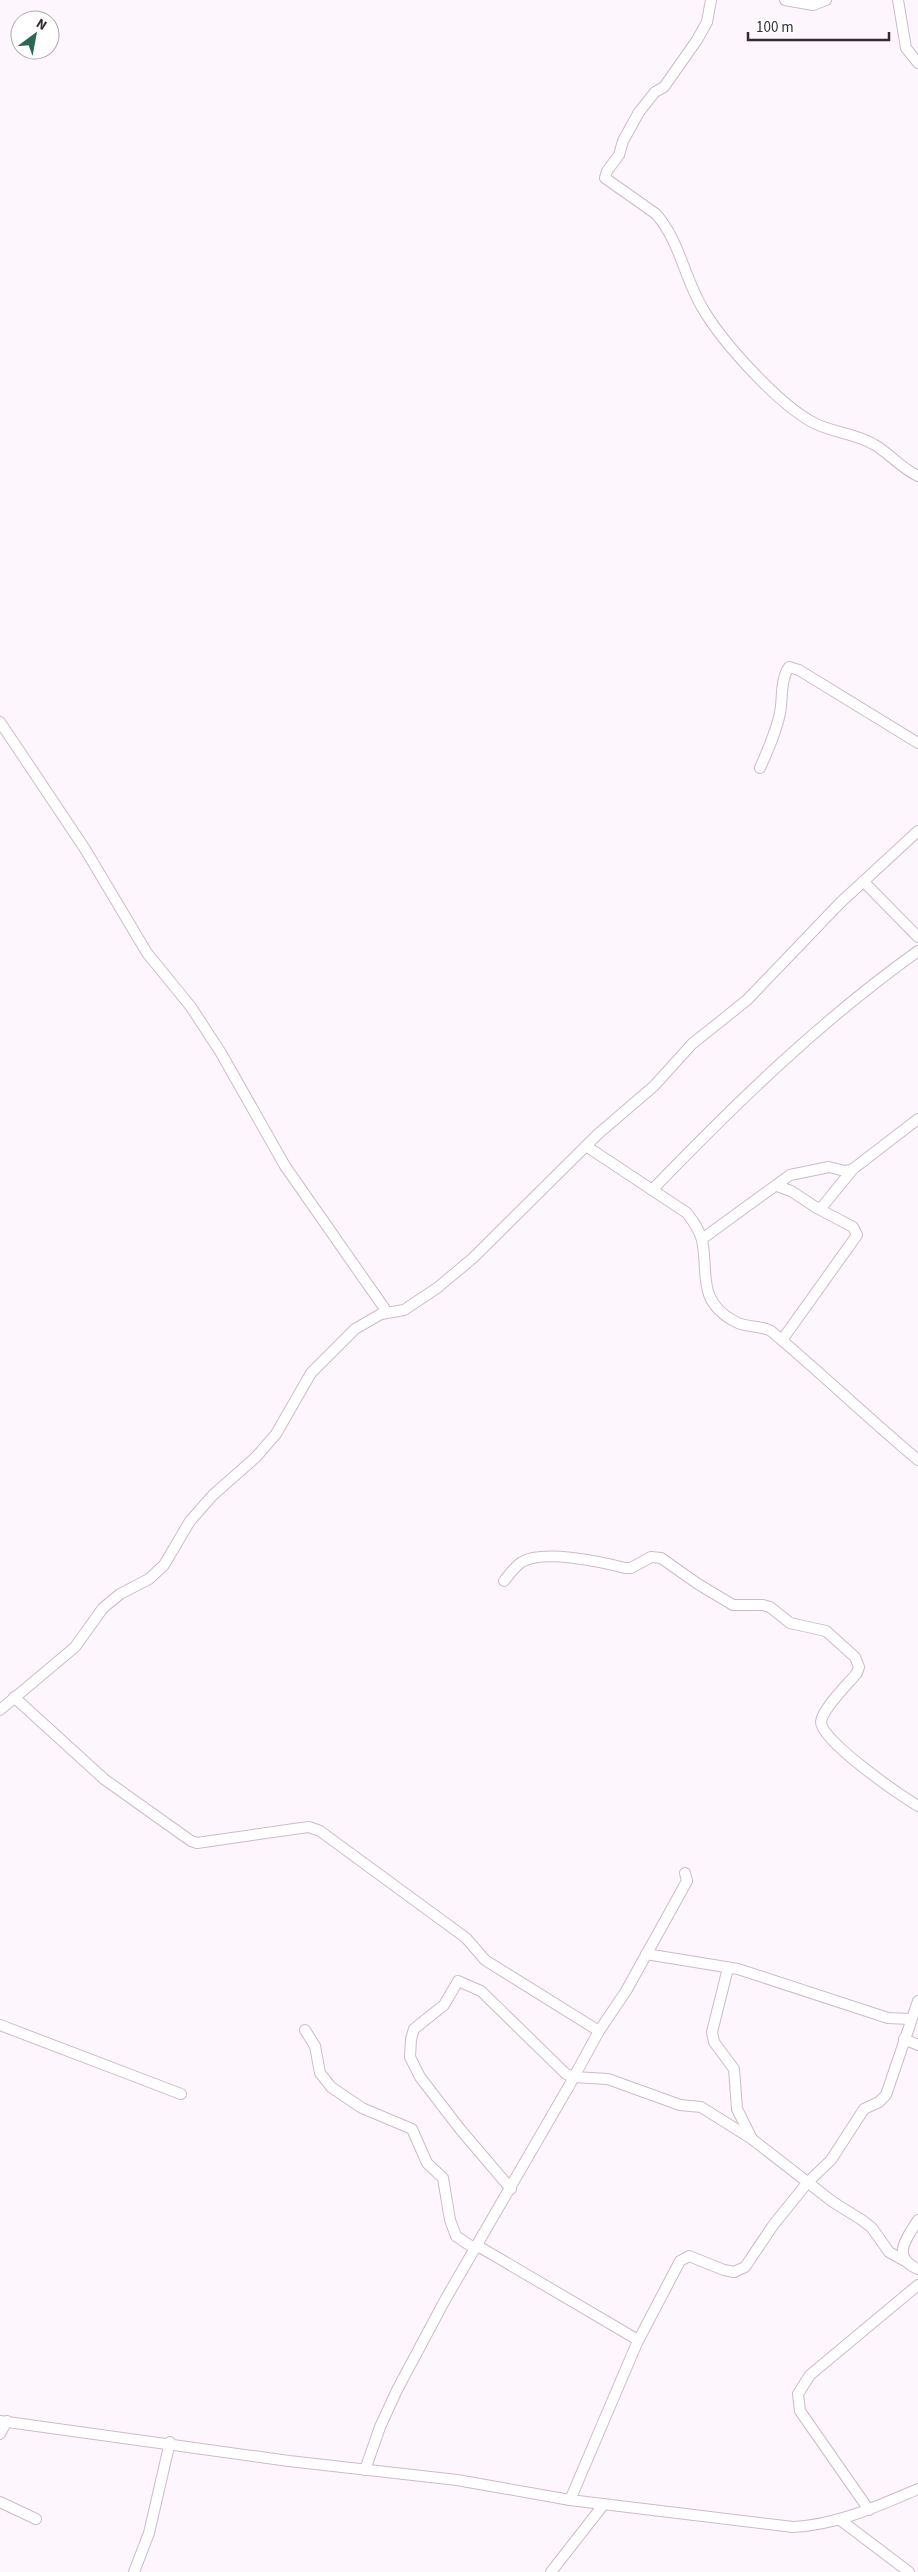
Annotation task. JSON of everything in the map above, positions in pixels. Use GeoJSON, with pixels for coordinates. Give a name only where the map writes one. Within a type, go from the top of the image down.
{"type":"FeatureCollection","features":[{"type":"Feature","properties":{"kind":"street"},"geometry":{"type":"LineString","coordinates":[[711,0],[707,22],[697,40],[664,86],[655,92],[638,112],[623,141],[619,155],[606,171],[606,178],[656,214],[662,221],[686,268],[696,299],[733,350],[768,386],[807,419],[876,445],[894,462],[918,476]]}},
{"type":"Feature","properties":{"kind":"street"},"geometry":{"type":"LineString","coordinates":[[785,0],[813,5],[826,0]]}},
{"type":"Feature","properties":{"kind":"street"},"geometry":{"type":"LineString","coordinates":[[898,0],[906,48],[918,62]]}},
{"type":"Feature","properties":{"kind":"street"},"geometry":{"type":"LineString","coordinates":[[760,768],[776,728],[784,678],[789,667],[799,670],[918,743]]}},
{"type":"Feature","properties":{"kind":"street"},"geometry":{"type":"LineString","coordinates":[[0,722],[85,849],[146,953],[191,1007],[221,1053],[285,1166],[387,1312]]}},
{"type":"Feature","properties":{"kind":"street"},"geometry":{"type":"LineString","coordinates":[[0,1710],[75,1647],[102,1608],[120,1594],[150,1578],[164,1564],[190,1521],[213,1495],[256,1458],[276,1434],[300,1389],[316,1368],[355,1329],[376,1316],[387,1312],[404,1310],[437,1288],[473,1258],[586,1146],[654,1086],[692,1044],[746,1000],[794,949],[918,831]]}},
{"type":"Feature","properties":{"kind":"street"},"geometry":{"type":"LineString","coordinates":[[864,882],[918,937]]}},
{"type":"Feature","properties":{"kind":"street"},"geometry":{"type":"LineString","coordinates":[[652,1190],[710,1130],[785,1058],[886,974],[918,951]]}},
{"type":"Feature","properties":{"kind":"street"},"geometry":{"type":"LineString","coordinates":[[817,1208],[822,1206],[854,1169],[918,1119]]}},
{"type":"Feature","properties":{"kind":"street"},"geometry":{"type":"LineString","coordinates":[[586,1146],[687,1213],[697,1226],[702,1239],[705,1284],[717,1306],[735,1322],[765,1328],[782,1340],[835,1386],[872,1422],[918,1460]]}},
{"type":"Feature","properties":{"kind":"street"},"geometry":{"type":"LineString","coordinates":[[702,1239],[790,1175],[829,1168],[845,1171],[854,1169]]}},
{"type":"Feature","properties":{"kind":"street"},"geometry":{"type":"LineString","coordinates":[[777,1186],[792,1191],[817,1208],[853,1227],[857,1235],[782,1340]]}},
{"type":"Feature","properties":{"kind":"street"},"geometry":{"type":"LineString","coordinates":[[504,1581],[518,1565],[532,1558],[579,1560],[631,1568],[644,1560],[656,1557],[668,1562],[698,1584],[734,1605],[763,1604],[790,1623],[826,1632],[855,1657],[858,1667],[857,1673],[825,1712],[821,1723],[822,1729],[828,1738],[849,1755],[918,1806]]}},
{"type":"Feature","properties":{"kind":"street"},"geometry":{"type":"LineString","coordinates":[[14,1697],[104,1779],[190,1841],[197,1843],[309,1827],[320,1832],[466,1938],[485,1960],[599,2031]]}},
{"type":"Feature","properties":{"kind":"street"},"geometry":{"type":"LineString","coordinates":[[366,2470],[380,2427],[397,2390],[445,2300],[477,2248],[599,2031],[626,1991],[687,1881],[685,1874]]}},
{"type":"Feature","properties":{"kind":"street"},"geometry":{"type":"LineString","coordinates":[[646,1954],[728,1968],[766,1978],[888,2018],[910,2020]]}},
{"type":"Feature","properties":{"kind":"street"},"geometry":{"type":"LineString","coordinates":[[728,1968],[712,2032],[714,2042],[734,2069],[737,2109],[752,2139]]}},
{"type":"Feature","properties":{"kind":"street"},"geometry":{"type":"LineString","coordinates":[[510,2189],[420,2077],[410,2057],[414,2029],[438,2012],[456,1983],[462,1981],[482,1991],[557,2067],[574,2077],[608,2079],[680,2106],[701,2107],[752,2139],[872,2228],[889,2252],[918,2269]]}},
{"type":"Feature","properties":{"kind":"street"},"geometry":{"type":"LineString","coordinates":[[570,2500],[638,2340],[680,2262],[689,2256],[734,2272],[745,2267],[774,2224],[808,2182],[831,2160],[864,2109],[879,2102],[886,2094],[918,2001]]}},
{"type":"Feature","properties":{"kind":"street"},"geometry":{"type":"LineString","coordinates":[[0,2024],[181,2094]]}},
{"type":"Feature","properties":{"kind":"street"},"geometry":{"type":"LineString","coordinates":[[305,2030],[314,2046],[320,2072],[331,2087],[362,2108],[412,2129],[427,2163],[443,2178],[450,2220],[456,2236],[638,2340]]}},
{"type":"Feature","properties":{"kind":"street"},"geometry":{"type":"LineString","coordinates":[[904,2040],[918,2045]]}},
{"type":"Feature","properties":{"kind":"street"},"geometry":{"type":"LineString","coordinates":[[905,2261],[902,2255],[905,2242],[918,2220]]}},
{"type":"Feature","properties":{"kind":"street"},"geometry":{"type":"LineString","coordinates":[[870,2510],[800,2411],[798,2394],[810,2375],[918,2285]]}},
{"type":"Feature","properties":{"kind":"street"},"geometry":{"type":"LineString","coordinates":[[0,2434],[3,2421],[170,2442],[366,2470],[457,2480],[570,2500],[793,2527],[811,2526],[870,2510],[918,2489]]}},
{"type":"Feature","properties":{"kind":"street"},"geometry":{"type":"LineString","coordinates":[[134,2572],[149,2533],[170,2442]]}},
{"type":"Feature","properties":{"kind":"street"},"geometry":{"type":"LineString","coordinates":[[0,2502],[36,2519]]}},
{"type":"Feature","properties":{"kind":"street"},"geometry":{"type":"LineString","coordinates":[[550,2572],[604,2504]]}},
{"type":"Feature","properties":{"kind":"street"},"geometry":{"type":"LineString","coordinates":[[839,2519],[909,2572],[918,2564]]}}]}
